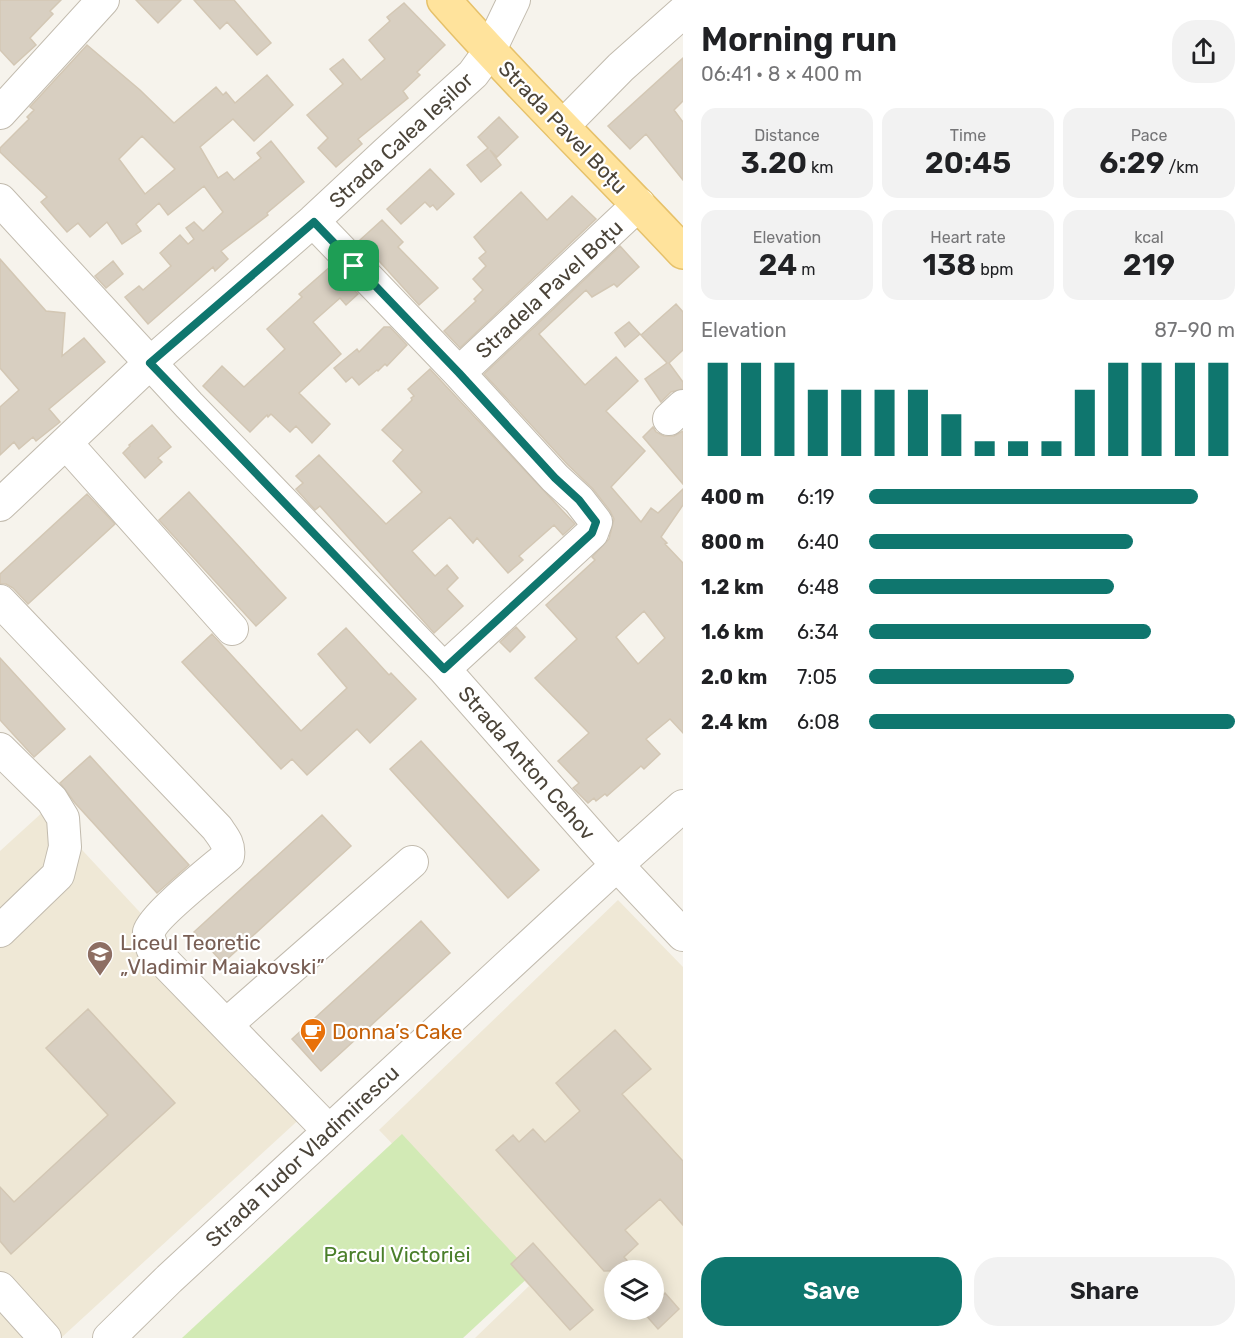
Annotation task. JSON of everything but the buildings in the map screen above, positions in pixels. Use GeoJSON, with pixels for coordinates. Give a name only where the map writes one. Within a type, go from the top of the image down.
{"type":"FeatureCollection","features":[{"type":"Feature","properties":{"kind":"main road","name":"Strada Pavel Boțu"},"geometry":{"type":"LineString","coordinates":[[444,0],[489,52],[639,204],[683,252]]}},
{"type":"Feature","properties":{"kind":"street"},"geometry":{"type":"LineString","coordinates":[[0,113],[103,0]]}},
{"type":"Feature","properties":{"kind":"street","name":"Strada Calea Ieșilor"},"geometry":{"type":"LineString","coordinates":[[0,505],[150,363],[314,222],[473,74],[489,52],[514,0]]}},
{"type":"Feature","properties":{"kind":"street"},"geometry":{"type":"LineString","coordinates":[[562,127],[621,67],[683,12]]}},
{"type":"Feature","properties":{"kind":"street","name":"Strada Anton Cehov"},"geometry":{"type":"LineString","coordinates":[[0,200],[150,363],[444,669],[616,865],[683,935]]}},
{"type":"Feature","properties":{"kind":"street","name":"Stradela Pavel Boțu"},"geometry":{"type":"LineString","coordinates":[[459,373],[639,204]]}},
{"type":"Feature","properties":{"kind":"street","name":"Stradela Pavel Boțu"},"geometry":{"type":"LineString","coordinates":[[314,222],[459,373],[555,478],[579,500],[595,525],[444,669]]}},
{"type":"Feature","properties":{"kind":"street"},"geometry":{"type":"LineString","coordinates":[[66,443],[232,629]]}},
{"type":"Feature","properties":{"kind":"street"},"geometry":{"type":"LineString","coordinates":[[0,601],[216,828],[227,843],[228,855],[167,909],[149,929],[149,940],[153,950],[329,1131]]}},
{"type":"Feature","properties":{"kind":"street"},"geometry":{"type":"LineString","coordinates":[[0,749],[52,800],[63,818],[65,847],[58,874],[0,931]]}},
{"type":"Feature","properties":{"kind":"street","name":"Strada Tudor Vladimirescu"},"geometry":{"type":"LineString","coordinates":[[109,1338],[169,1279],[616,865],[683,806]]}},
{"type":"Feature","properties":{"kind":"street"},"geometry":{"type":"LineString","coordinates":[[226,1025],[412,862]]}},
{"type":"Feature","properties":{"kind":"street"},"geometry":{"type":"LineString","coordinates":[[0,1288],[45,1338]]}},
{"type":"Feature","properties":{"kind":"shaded area","name":"Liceul Teoretic „Vladimir Maiakovski”"},"geometry":{"type":"Polygon","coordinates":[[[45,810],[317,1103],[61,1338],[0,1338],[0,851],[45,810]]]}},
{"type":"Feature","properties":{"kind":"shaded area"},"geometry":{"type":"Polygon","coordinates":[[[618,900],[683,967],[683,1338],[475,1338],[529,1286],[379,1130],[618,900]]]}},
{"type":"Feature","properties":{"kind":"green space","name":"Parcul Victoriei"},"geometry":{"type":"Polygon","coordinates":[[[402,1134],[532,1274],[463,1338],[182,1338],[402,1134]]]}},
{"type":"Feature","properties":{"kind":"place","name":"Liceul Teoretic „Vladimir Maiakovski”"},"geometry":{"type":"Point","coordinates":[100,977]}},
{"type":"Feature","properties":{"kind":"place","name":"Donna’s Cake"},"geometry":{"type":"Point","coordinates":[313,1054]}},
{"type":"Feature","properties":{"kind":"route"},"geometry":{"type":"LineString","coordinates":[[314,222],[354,266],[459,373],[555,478],[579,500],[596,522],[592,533],[444,669],[150,363],[314,222]]}}]}
